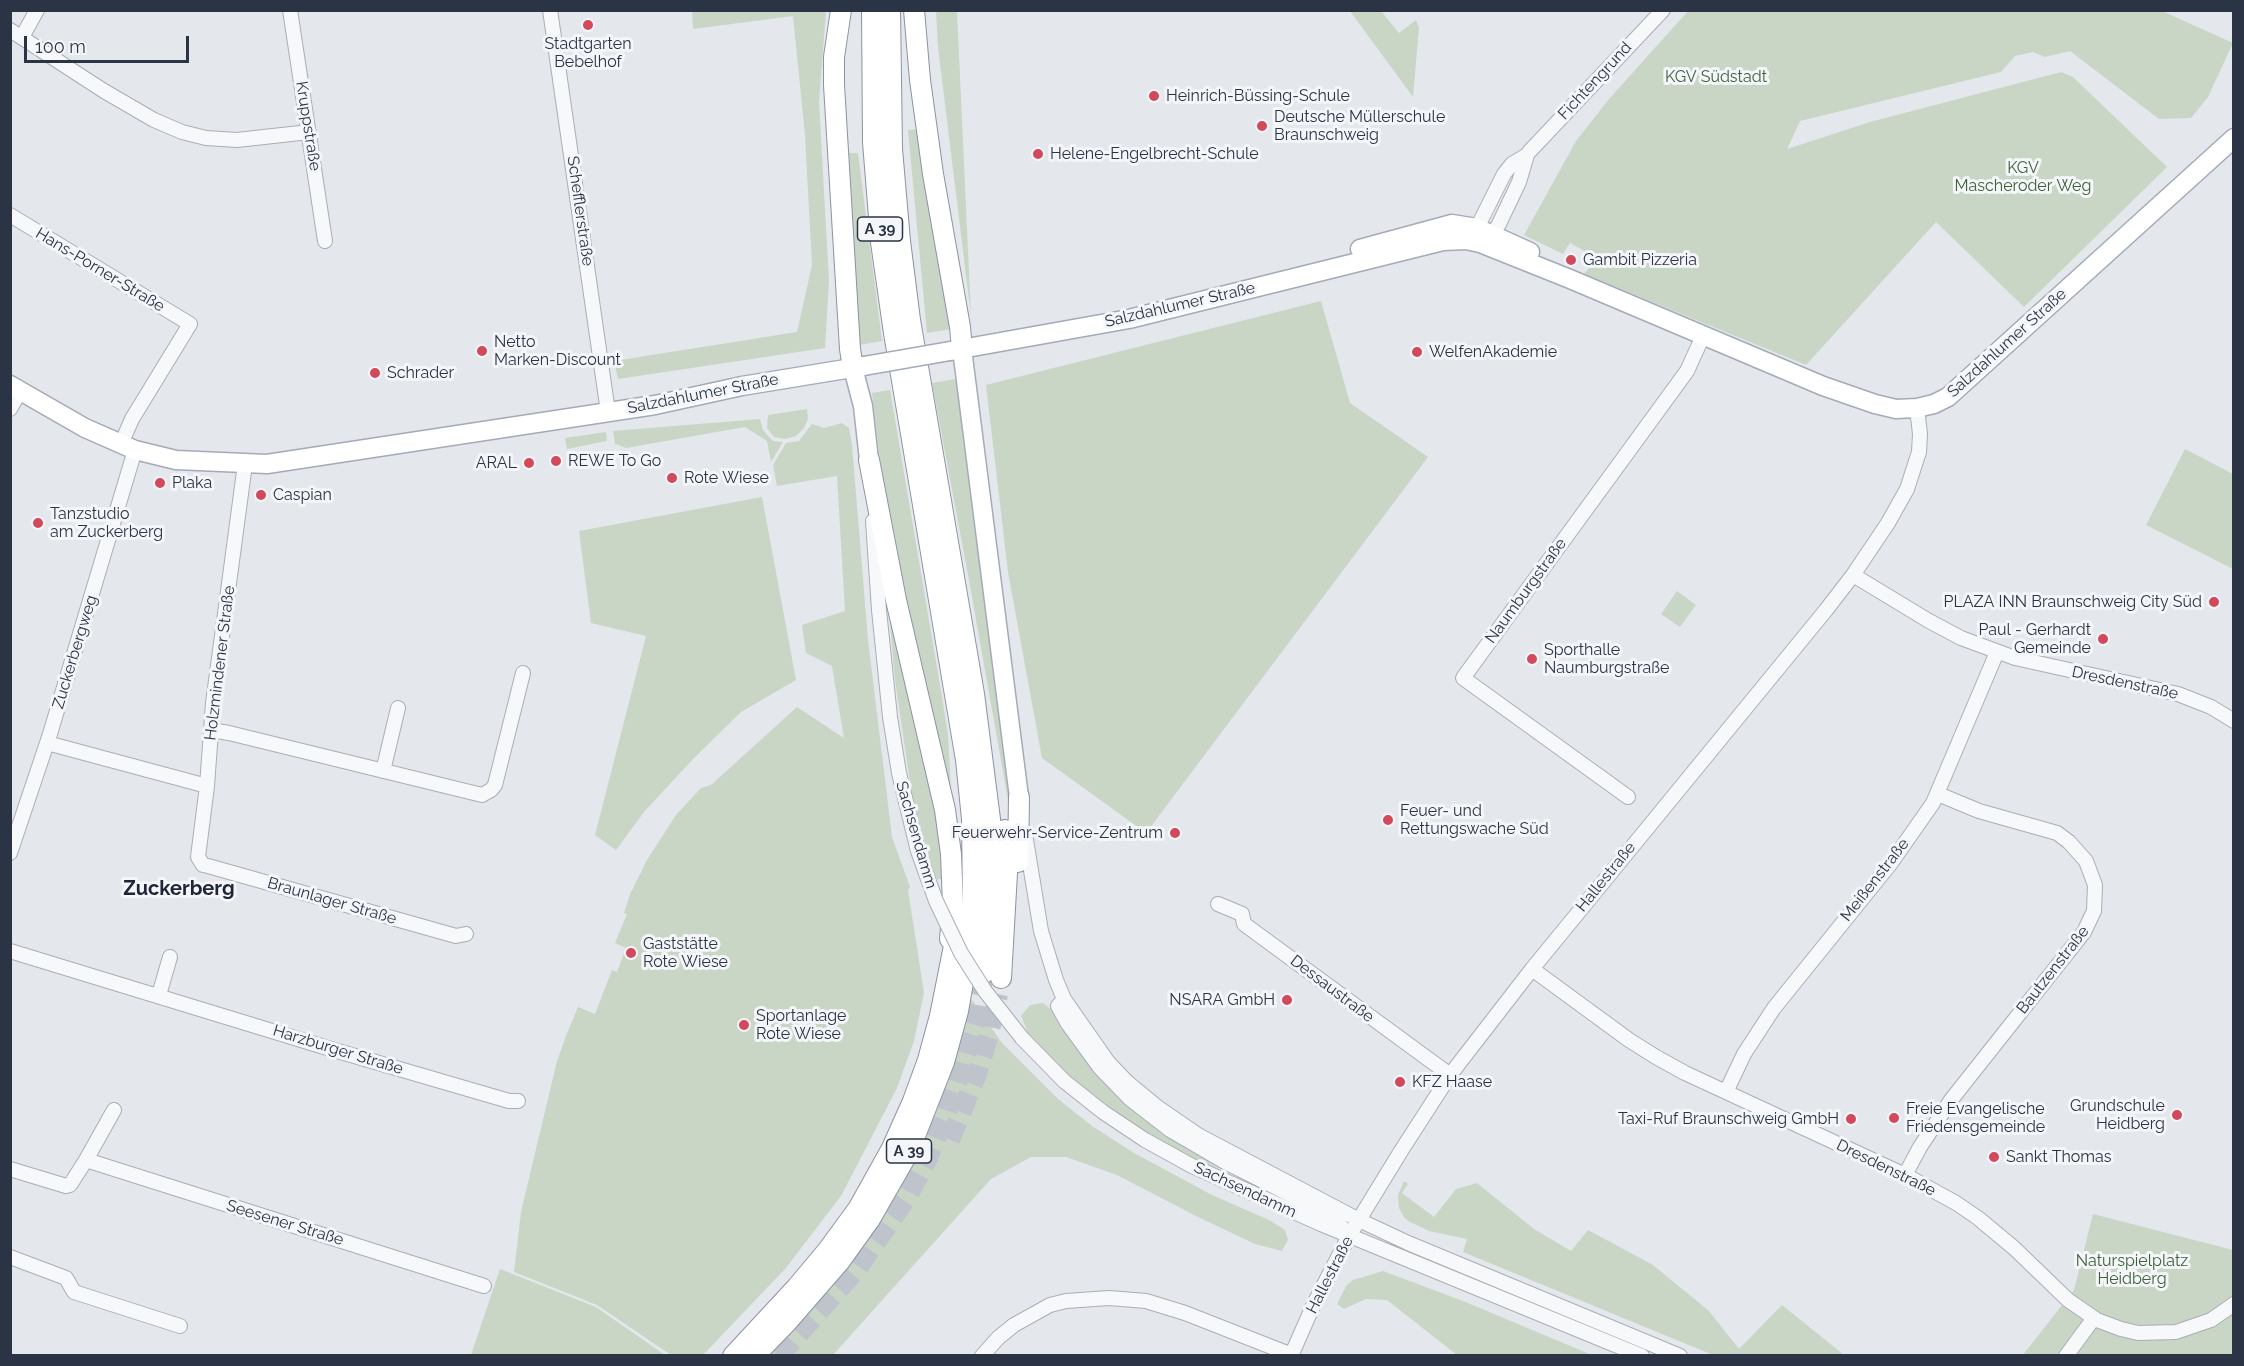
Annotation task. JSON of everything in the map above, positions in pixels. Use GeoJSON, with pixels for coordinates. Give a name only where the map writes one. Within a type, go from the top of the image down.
{"type":"FeatureCollection","features":[{"type":"Feature","properties":{"kind":"highway"},"geometry":{"type":"LineString","coordinates":[[841,10],[834,57],[834,107],[850,349],[859,367]]}},
{"type":"Feature","properties":{"kind":"highway","name":"A 39"},"geometry":{"type":"LineString","coordinates":[[754,1356],[812,1295],[840,1261],[870,1219],[909,1151],[944,1062],[963,990],[974,902],[972,819],[958,710],[899,367],[881,242],[873,142],[872,10]]}},
{"type":"Feature","properties":{"kind":"highway","name":"A 39"},"geometry":{"type":"LineString","coordinates":[[890,10],[892,149],[903,264],[920,382],[974,694],[990,732],[1004,824],[1007,873],[994,982],[1011,936],[1016,896],[1019,797]]}},
{"type":"Feature","properties":{"kind":"highway"},"geometry":{"type":"LineString","coordinates":[[914,10],[920,80],[933,174],[960,327],[956,350]]}},
{"type":"Feature","properties":{"kind":"highway"},"geometry":{"type":"LineString","coordinates":[[869,460],[896,600],[945,810],[951,854],[953,905],[948,978]]}},
{"type":"Feature","properties":{"kind":"highway"},"geometry":{"type":"LineString","coordinates":[[731,1356],[797,1287],[858,1209],[913,1101],[928,1060],[948,978],[958,926],[962,887],[957,771],[958,710]]}},
{"type":"Feature","properties":{"kind":"main road","name":"Salzdahlumer Straße"},"geometry":{"type":"LineString","coordinates":[[15,388],[85,428],[128,447],[177,460],[267,464],[655,405],[751,384],[859,367],[1129,318],[1443,241],[1466,240],[1483,235],[1570,279],[1823,386],[1896,409],[1917,408],[1934,404],[1948,397],[2234,138]]}},
{"type":"Feature","properties":{"kind":"main road","name":"Sachsendamm"},"geometry":{"type":"LineString","coordinates":[[956,350],[1019,797]]}},
{"type":"Feature","properties":{"kind":"main road","name":"Sachsendamm"},"geometry":{"type":"LineString","coordinates":[[859,367],[869,460]]}},
{"type":"Feature","properties":{"kind":"street"},"geometry":{"type":"LineString","coordinates":[[37,10],[16,33],[104,91],[154,120],[182,132],[206,138],[237,140],[309,132]]}},
{"type":"Feature","properties":{"kind":"street","name":"Kruppstraße"},"geometry":{"type":"LineString","coordinates":[[290,10],[325,241]]}},
{"type":"Feature","properties":{"kind":"street","name":"Schefflerstraße"},"geometry":{"type":"LineString","coordinates":[[550,10],[608,412]]}},
{"type":"Feature","properties":{"kind":"street","name":"Fichtengrund"},"geometry":{"type":"LineString","coordinates":[[1529,152],[1663,10]]}},
{"type":"Feature","properties":{"kind":"street"},"geometry":{"type":"LineString","coordinates":[[1527,154],[1519,182],[1483,235],[1504,174],[1512,164],[1527,154]]}},
{"type":"Feature","properties":{"kind":"street","name":"Hans-Porner-Straße"},"geometry":{"type":"LineString","coordinates":[[10,215],[190,324],[132,419],[128,447]]}},
{"type":"Feature","properties":{"kind":"street","name":"Naumburgstraße"},"geometry":{"type":"LineString","coordinates":[[1628,797],[1463,678],[1687,371],[1703,336]]}},
{"type":"Feature","properties":{"kind":"street"},"geometry":{"type":"LineString","coordinates":[[10,409],[15,388]]}},
{"type":"Feature","properties":{"kind":"street","name":"Hallestraße"},"geometry":{"type":"LineString","coordinates":[[1292,1355],[1313,1306],[1349,1236],[1450,1075],[1532,969],[1853,574],[1900,504],[1913,474],[1920,440],[1917,408]]}},
{"type":"Feature","properties":{"kind":"street","name":"Zuckerbergweg"},"geometry":{"type":"LineString","coordinates":[[10,853],[47,743],[128,447]]}},
{"type":"Feature","properties":{"kind":"street","name":"Sachsendamm"},"geometry":{"type":"LineString","coordinates":[[869,460],[879,610],[890,717],[898,773],[918,851],[936,901],[961,953],[985,991],[1022,1038],[1074,1089],[1145,1140],[1218,1179],[1349,1236],[1642,1356]]}},
{"type":"Feature","properties":{"kind":"street","name":"Holzmindener Straße"},"geometry":{"type":"LineString","coordinates":[[200,862],[197,852],[207,786],[211,730],[245,464]]}},
{"type":"Feature","properties":{"kind":"street","name":"Dresdenstraße"},"geometry":{"type":"LineString","coordinates":[[1853,574],[1929,621],[1961,638],[1997,652],[2069,671],[2178,694],[2211,707],[2234,721]]}},
{"type":"Feature","properties":{"kind":"street","name":"Meißenstraße"},"geometry":{"type":"LineString","coordinates":[[1726,1092],[1744,1054],[1769,1016],[1891,863],[1938,794],[1997,652]]}},
{"type":"Feature","properties":{"kind":"street"},"geometry":{"type":"LineString","coordinates":[[211,730],[475,795],[486,794],[495,785],[524,673]]}},
{"type":"Feature","properties":{"kind":"street"},"geometry":{"type":"LineString","coordinates":[[383,771],[398,708]]}},
{"type":"Feature","properties":{"kind":"street"},"geometry":{"type":"LineString","coordinates":[[47,743],[207,786]]}},
{"type":"Feature","properties":{"kind":"street","name":"Bautzenstraße"},"geometry":{"type":"LineString","coordinates":[[1905,1175],[1920,1147],[1951,1100],[2084,932],[2094,911],[2095,885],[2086,861],[2069,842],[2057,833],[1978,811],[1938,794]]}},
{"type":"Feature","properties":{"kind":"street","name":"Sachsendamm"},"geometry":{"type":"LineString","coordinates":[[1019,797],[1041,931],[1056,980],[1064,999],[1108,1062],[1127,1082],[1156,1106],[1198,1135],[1359,1220],[1408,1243],[1680,1356]]}},
{"type":"Feature","properties":{"kind":"street","name":"Braunlager Straße"},"geometry":{"type":"LineString","coordinates":[[200,862],[456,936],[466,934]]}},
{"type":"Feature","properties":{"kind":"street","name":"Dessaustraße"},"geometry":{"type":"LineString","coordinates":[[1218,904],[1242,914],[1244,924],[1450,1075]]}},
{"type":"Feature","properties":{"kind":"street","name":"Harzburger Straße"},"geometry":{"type":"LineString","coordinates":[[10,951],[345,1053],[509,1101],[518,1101]]}},
{"type":"Feature","properties":{"kind":"street"},"geometry":{"type":"LineString","coordinates":[[159,995],[170,957]]}},
{"type":"Feature","properties":{"kind":"street","name":"Dresdenstraße"},"geometry":{"type":"LineString","coordinates":[[1532,969],[1629,1040],[1675,1067],[1935,1191],[1978,1218],[2014,1248],[2068,1300],[2094,1318],[2138,1333],[2176,1332],[2211,1320],[2234,1304]]}},
{"type":"Feature","properties":{"kind":"street","name":"Sachsendamm"},"geometry":{"type":"LineString","coordinates":[[1064,999],[1058,1006],[1068,1024],[1100,1068],[1130,1099],[1170,1130],[1193,1144],[1327,1213],[1344,1227],[1349,1236]]}},
{"type":"Feature","properties":{"kind":"street"},"geometry":{"type":"LineString","coordinates":[[10,1169],[66,1186],[70,1185],[114,1110]]}},
{"type":"Feature","properties":{"kind":"street","name":"Seesener Straße"},"geometry":{"type":"LineString","coordinates":[[86,1160],[484,1286]]}},
{"type":"Feature","properties":{"kind":"street"},"geometry":{"type":"LineString","coordinates":[[10,1257],[66,1278],[74,1292],[180,1326]]}},
{"type":"Feature","properties":{"kind":"street"},"geometry":{"type":"LineString","coordinates":[[982,1356],[1014,1325],[1050,1305],[1066,1301],[1109,1298],[1146,1301],[1185,1313],[1292,1355]]}},
{"type":"Feature","properties":{"kind":"street"},"geometry":{"type":"LineString","coordinates":[[2066,1356],[2094,1318]]}},
{"type":"Feature","properties":{"kind":"green space"},"geometry":{"type":"Polygon","coordinates":[[[1689,10],[2162,11],[2233,43],[2208,97],[2191,118],[2159,119],[2070,51],[2045,57],[2033,52],[2015,56],[2001,72],[1800,121],[1787,149],[1870,122],[2061,72],[2073,77],[2167,167],[2024,307],[1936,222],[1806,365],[1584,274],[1597,258],[1570,243],[1563,254],[1524,235],[1576,141],[1609,99],[1689,10]]]}},
{"type":"Feature","properties":{"kind":"green space"},"geometry":{"type":"Polygon","coordinates":[[[692,11],[826,11],[819,101],[829,281],[825,348],[618,379],[614,361],[797,332],[812,265],[805,135],[793,16],[693,29],[692,11]]]}},
{"type":"Feature","properties":{"kind":"green space"},"geometry":{"type":"Polygon","coordinates":[[[936,11],[957,11],[971,316],[938,47],[936,11]]]}},
{"type":"Feature","properties":{"kind":"green space"},"geometry":{"type":"Polygon","coordinates":[[[1350,11],[1381,11],[1399,33],[1416,20],[1419,28],[1413,97],[1350,11]]]}},
{"type":"Feature","properties":{"kind":"green space"},"geometry":{"type":"Polygon","coordinates":[[[918,129],[952,329],[927,333],[908,130],[918,129]]]}},
{"type":"Feature","properties":{"kind":"green space"},"geometry":{"type":"Polygon","coordinates":[[[849,153],[858,153],[882,341],[859,345],[849,153]]]}},
{"type":"Feature","properties":{"kind":"green space"},"geometry":{"type":"Polygon","coordinates":[[[1321,301],[1350,403],[1428,457],[1146,833],[1042,758],[1008,572],[986,385],[1321,301]]]}},
{"type":"Feature","properties":{"kind":"green space"},"geometry":{"type":"Polygon","coordinates":[[[956,379],[1002,713],[1010,784],[1011,817],[932,383],[956,379]]]}},
{"type":"Feature","properties":{"kind":"green space"},"geometry":{"type":"Polygon","coordinates":[[[890,390],[948,734],[951,792],[888,527],[872,393],[890,390]]]}},
{"type":"Feature","properties":{"kind":"green space"},"geometry":{"type":"Polygon","coordinates":[[[807,409],[808,419],[804,428],[796,436],[785,439],[774,437],[767,428],[768,415],[807,409]]]}},
{"type":"Feature","properties":{"kind":"green space"},"geometry":{"type":"Polygon","coordinates":[[[760,419],[763,430],[773,441],[783,442],[771,462],[767,441],[745,427],[626,448],[615,444],[613,431],[760,419]]]}},
{"type":"Feature","properties":{"kind":"green space","name":"Sportanlage Rote Wiese"},"geometry":{"type":"Polygon","coordinates":[[[842,423],[849,428],[852,445],[868,640],[892,837],[910,887],[908,890],[924,993],[914,1041],[897,1088],[841,1196],[785,1269],[703,1355],[671,1355],[597,1305],[514,1272],[521,1212],[557,1061],[566,1036],[578,1007],[595,1014],[612,970],[617,972],[626,948],[615,943],[627,914],[624,913],[630,894],[647,860],[676,815],[701,788],[711,785],[797,707],[844,738],[832,666],[806,653],[802,625],[845,611],[837,476],[777,486],[773,465],[786,443],[799,441],[812,424],[824,428],[842,423]]]}},
{"type":"Feature","properties":{"kind":"green space"},"geometry":{"type":"Polygon","coordinates":[[[606,432],[607,441],[567,449],[565,438],[606,432]]]}},
{"type":"Feature","properties":{"kind":"green space"},"geometry":{"type":"Polygon","coordinates":[[[2185,449],[2233,474],[2233,569],[2146,525],[2185,449]]]}},
{"type":"Feature","properties":{"kind":"green space"},"geometry":{"type":"Polygon","coordinates":[[[762,497],[796,680],[741,712],[644,812],[616,850],[595,835],[646,636],[591,623],[579,531],[762,497]]]}},
{"type":"Feature","properties":{"kind":"green space"},"geometry":{"type":"Polygon","coordinates":[[[887,587],[938,817],[944,879],[937,879],[928,857],[911,789],[895,680],[887,587]]]}},
{"type":"Feature","properties":{"kind":"green space"},"geometry":{"type":"Polygon","coordinates":[[[1677,591],[1696,605],[1680,627],[1661,614],[1677,591]]]}},
{"type":"Feature","properties":{"kind":"green space"},"geometry":{"type":"Polygon","coordinates":[[[970,997],[1002,1043],[1058,1099],[1092,1126],[1134,1153],[1212,1195],[1269,1220],[1285,1230],[1288,1240],[1282,1251],[1255,1244],[1117,1175],[1066,1157],[1031,1157],[991,1179],[833,1355],[766,1356],[917,1153],[938,1107],[970,997]]]}},
{"type":"Feature","properties":{"kind":"green space"},"geometry":{"type":"Polygon","coordinates":[[[1043,1003],[1058,1015],[1178,1140],[1225,1173],[1182,1154],[1137,1126],[1062,1069],[1028,1033],[1021,1016],[1030,1005],[1043,1003]]]}},
{"type":"Feature","properties":{"kind":"green space"},"geometry":{"type":"Polygon","coordinates":[[[1404,1181],[1408,1184],[1402,1193],[1434,1217],[1456,1189],[1477,1183],[1534,1229],[1571,1251],[1588,1230],[1653,1265],[1709,1311],[1739,1349],[1782,1305],[1844,1355],[1713,1355],[1463,1252],[1467,1239],[1429,1231],[1404,1217],[1399,1208],[1398,1195],[1404,1181]]]}},
{"type":"Feature","properties":{"kind":"green space","name":"Naturspielplatz Heidberg"},"geometry":{"type":"Polygon","coordinates":[[[2093,1214],[2233,1250],[2233,1355],[2022,1356],[2074,1290],[2093,1214]]]}},
{"type":"Feature","properties":{"kind":"green space"},"geometry":{"type":"Polygon","coordinates":[[[500,1269],[596,1307],[665,1355],[471,1355],[500,1269]]]}},
{"type":"Feature","properties":{"kind":"green space"},"geometry":{"type":"Polygon","coordinates":[[[1383,1271],[1463,1301],[1592,1355],[1457,1355],[1387,1300],[1366,1299],[1344,1309],[1337,1304],[1346,1286],[1353,1280],[1383,1271]]]}},
{"type":"Feature","properties":{"kind":"tunnel"},"geometry":{"type":"LineString","coordinates":[[779,1356],[857,1269],[906,1199],[927,1160],[962,1068],[975,1024],[984,973]]}},
{"type":"Feature","properties":{"kind":"tunnel"},"geometry":{"type":"LineString","coordinates":[[950,1140],[977,1074],[998,994]]}},
{"type":"Feature","properties":{"kind":"place","name":"Stadtgarten Bebelhof"},"geometry":{"type":"Point","coordinates":[588,25]}},
{"type":"Feature","properties":{"kind":"place","name":"Heinrich-Büssing-Schule"},"geometry":{"type":"Point","coordinates":[1154,96]}},
{"type":"Feature","properties":{"kind":"place","name":"Deutsche Müllerschule Braunschweig"},"geometry":{"type":"Point","coordinates":[1262,126]}},
{"type":"Feature","properties":{"kind":"place","name":"Helene-Engelbrecht-Schule"},"geometry":{"type":"Point","coordinates":[1038,154]}},
{"type":"Feature","properties":{"kind":"place","name":"Gambit Pizzeria"},"geometry":{"type":"Point","coordinates":[1571,260]}},
{"type":"Feature","properties":{"kind":"place","name":"Netto Marken-Discount"},"geometry":{"type":"Point","coordinates":[482,351]}},
{"type":"Feature","properties":{"kind":"place","name":"WelfenAkademie"},"geometry":{"type":"Point","coordinates":[1417,352]}},
{"type":"Feature","properties":{"kind":"place","name":"Schrader"},"geometry":{"type":"Point","coordinates":[375,373]}},
{"type":"Feature","properties":{"kind":"place","name":"REWE To Go"},"geometry":{"type":"Point","coordinates":[556,461]}},
{"type":"Feature","properties":{"kind":"place","name":"ARAL"},"geometry":{"type":"Point","coordinates":[529,463]}},
{"type":"Feature","properties":{"kind":"place","name":"Rote Wiese"},"geometry":{"type":"Point","coordinates":[672,478]}},
{"type":"Feature","properties":{"kind":"place","name":"Plaka"},"geometry":{"type":"Point","coordinates":[160,483]}},
{"type":"Feature","properties":{"kind":"place","name":"Caspian"},"geometry":{"type":"Point","coordinates":[261,495]}},
{"type":"Feature","properties":{"kind":"place","name":"Tanzstudio am Zuckerberg"},"geometry":{"type":"Point","coordinates":[38,523]}},
{"type":"Feature","properties":{"kind":"place","name":"PLAZA INN Braunschweig City Süd"},"geometry":{"type":"Point","coordinates":[2214,602]}},
{"type":"Feature","properties":{"kind":"place","name":"Paul - Gerhardt Gemeinde"},"geometry":{"type":"Point","coordinates":[2103,639]}},
{"type":"Feature","properties":{"kind":"place","name":"Sporthalle Naumburgstraße"},"geometry":{"type":"Point","coordinates":[1532,659]}},
{"type":"Feature","properties":{"kind":"place","name":"Feuer- und Rettungswache Süd"},"geometry":{"type":"Point","coordinates":[1388,820]}},
{"type":"Feature","properties":{"kind":"place","name":"Feuerwehr-Service-Zentrum"},"geometry":{"type":"Point","coordinates":[1175,833]}},
{"type":"Feature","properties":{"kind":"place","name":"Gaststätte Rote Wiese"},"geometry":{"type":"Point","coordinates":[631,953]}},
{"type":"Feature","properties":{"kind":"place","name":"NSARA GmbH"},"geometry":{"type":"Point","coordinates":[1287,1000]}},
{"type":"Feature","properties":{"kind":"place","name":"Sportanlage Rote Wiese"},"geometry":{"type":"Point","coordinates":[744,1025]}},
{"type":"Feature","properties":{"kind":"place","name":"KFZ Haase"},"geometry":{"type":"Point","coordinates":[1400,1082]}},
{"type":"Feature","properties":{"kind":"place","name":"Grundschule Heidberg"},"geometry":{"type":"Point","coordinates":[2177,1115]}},
{"type":"Feature","properties":{"kind":"place","name":"Freie Evangelische Friedensgemeinde"},"geometry":{"type":"Point","coordinates":[1894,1118]}},
{"type":"Feature","properties":{"kind":"place","name":"Taxi-Ruf Braunschweig GmbH"},"geometry":{"type":"Point","coordinates":[1851,1119]}},
{"type":"Feature","properties":{"kind":"place","name":"Sankt Thomas"},"geometry":{"type":"Point","coordinates":[1994,1157]}},
{"type":"Feature","properties":{"kind":"district","name":"Zuckerberg"},"geometry":{"type":"Point","coordinates":[179,889]}},
{"type":"Feature","properties":{"kind":"park label","name":"KGV Südstadt"},"geometry":{"type":"Point","coordinates":[1716,77]}},
{"type":"Feature","properties":{"kind":"park label","name":"KGV Mascheroder Weg"},"geometry":{"type":"Point","coordinates":[2023,177]}}]}
